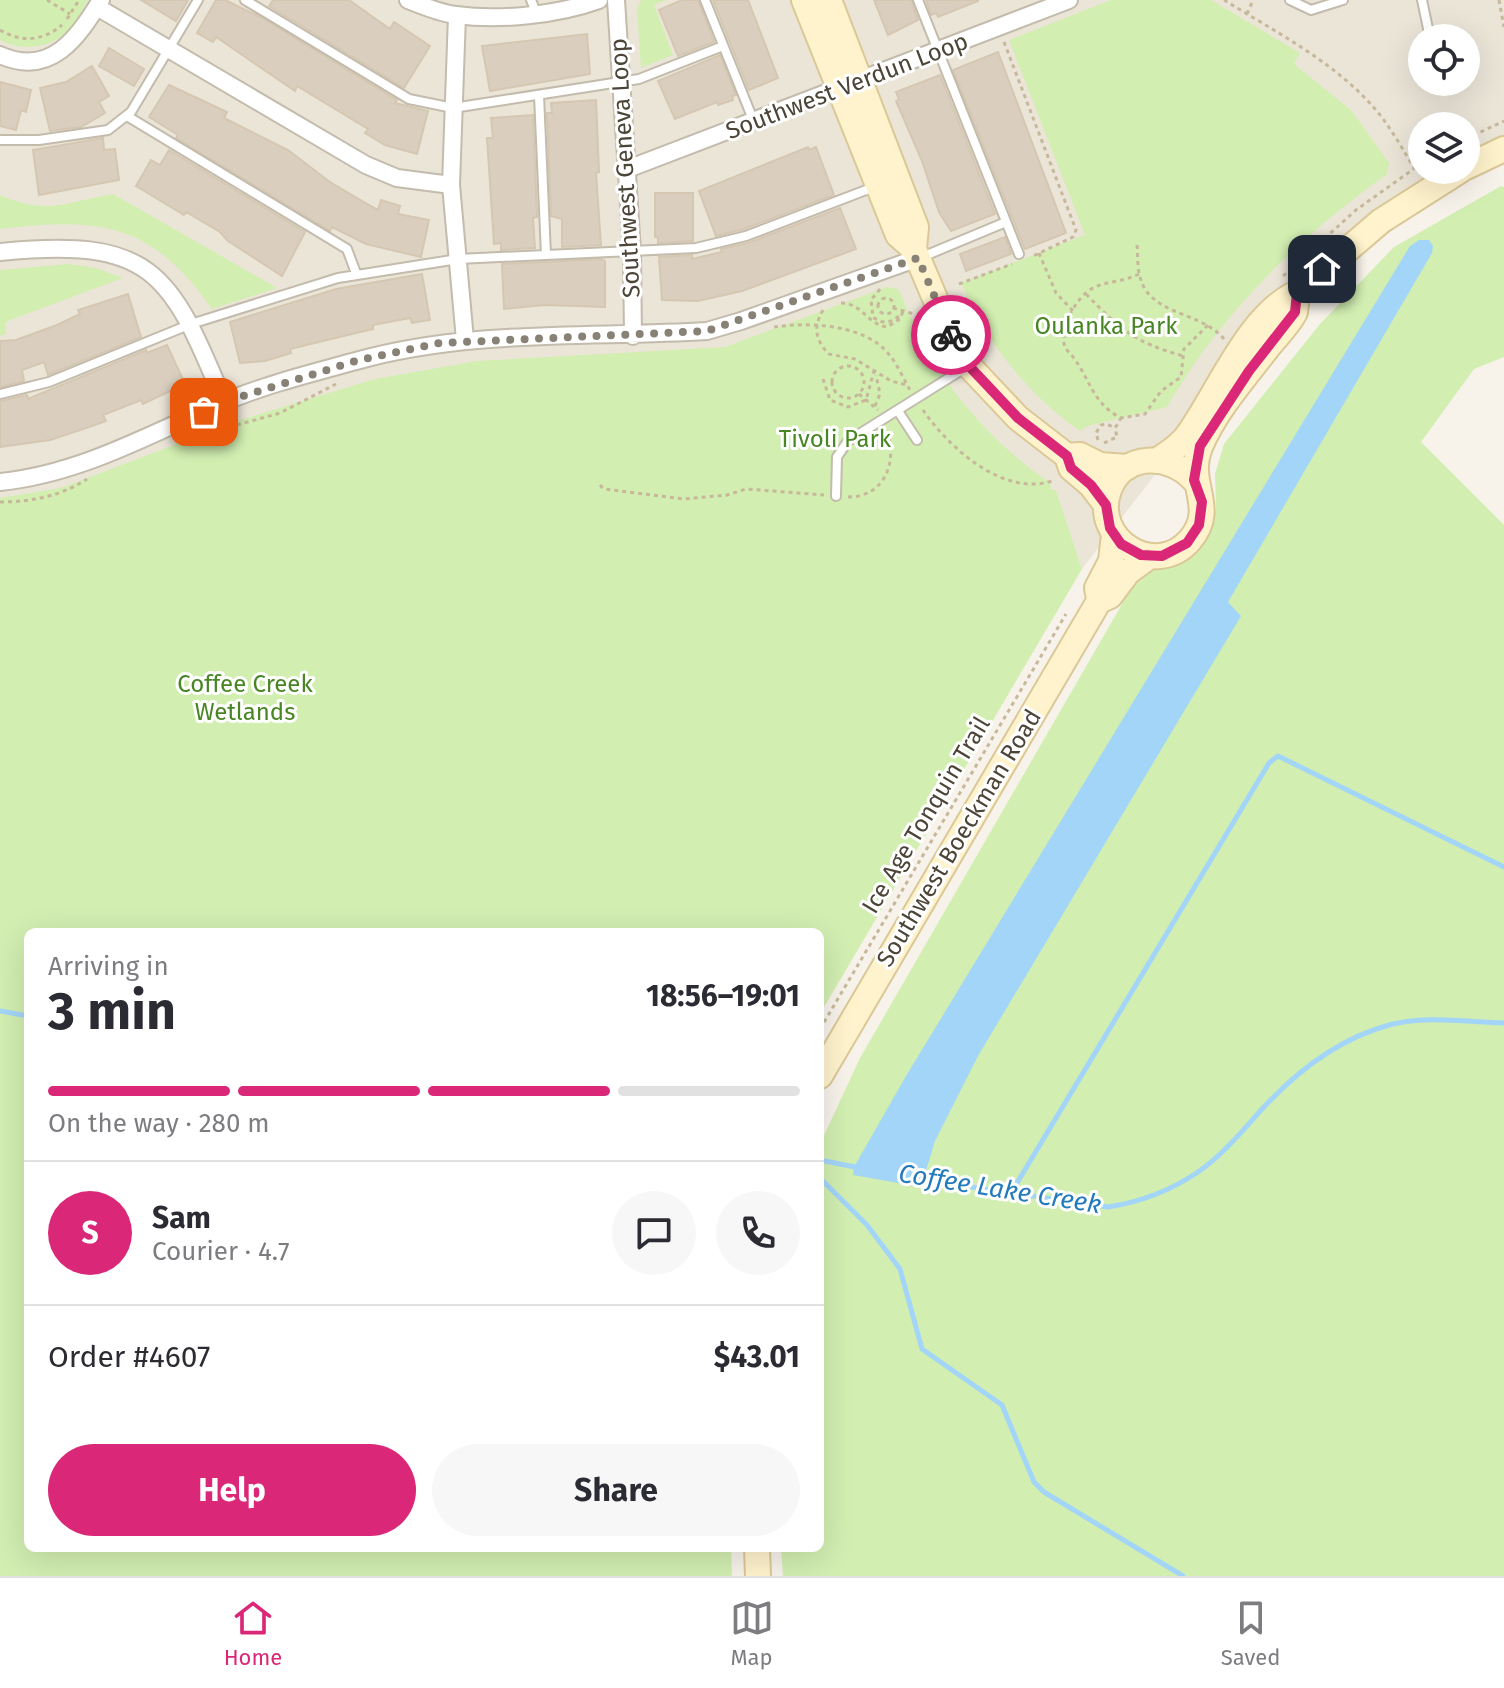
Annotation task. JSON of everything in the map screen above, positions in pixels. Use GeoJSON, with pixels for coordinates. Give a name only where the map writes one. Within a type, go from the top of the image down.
{"type":"FeatureCollection","features":[{"type":"Feature","properties":{"kind":"main road"},"geometry":{"type":"LineString","coordinates":[[804,0],[851,85],[916,227],[916,253]]}},
{"type":"Feature","properties":{"kind":"main road"},"geometry":{"type":"LineString","coordinates":[[829,0],[878,185],[898,235],[916,253],[954,343],[968,365],[1064,467],[1071,468],[1091,485],[1106,505]]}},
{"type":"Feature","properties":{"kind":"main road","name":"Southwest Boeckman Road"},"geometry":{"type":"LineString","coordinates":[[1480,162],[1503,151]]}},
{"type":"Feature","properties":{"kind":"main road","name":"Southwest Boeckman Road"},"geometry":{"type":"LineString","coordinates":[[1128,467],[1158,460],[1186,437],[1232,363],[1280,300],[1297,293],[1339,254],[1437,184]]}},
{"type":"Feature","properties":{"kind":"main road","name":"Southwest Boeckman Road"},"geometry":{"type":"LineString","coordinates":[[824,1064],[841,1014],[1099,601],[1110,596],[1128,572],[1150,556],[1171,553],[1193,536],[1202,509],[1201,495],[1194,480],[1200,446],[1249,371],[1295,312],[1297,293]]}},
{"type":"Feature","properties":{"kind":"main road"},"geometry":{"type":"LineString","coordinates":[[1064,467],[1080,455],[1100,465],[1128,467]]}},
{"type":"Feature","properties":{"kind":"main road"},"geometry":{"type":"LineString","coordinates":[[1158,460],[1180,467],[1194,480]]}},
{"type":"Feature","properties":{"kind":"main road"},"geometry":{"type":"LineString","coordinates":[[1106,505],[1114,480],[1128,467]]}},
{"type":"Feature","properties":{"kind":"main road","name":"Southwest Boeckman Road"},"geometry":{"type":"LineString","coordinates":[[1099,601],[1097,588],[1111,561],[1114,535],[1106,505]]}},
{"type":"Feature","properties":{"kind":"main road"},"geometry":{"type":"LineString","coordinates":[[1114,535],[1128,549],[1150,556]]}},
{"type":"Feature","properties":{"kind":"main road"},"geometry":{"type":"LineString","coordinates":[[757,1552],[758,1576]]}},
{"type":"Feature","properties":{"kind":"street"},"geometry":{"type":"LineString","coordinates":[[408,0],[457,15],[599,0]]}},
{"type":"Feature","properties":{"kind":"street","name":"Southwest Geneva Loop"},"geometry":{"type":"LineString","coordinates":[[616,0],[632,252],[633,336]]}},
{"type":"Feature","properties":{"kind":"street","name":"Southwest Verdun Loop"},"geometry":{"type":"LineString","coordinates":[[625,170],[1069,0]]}},
{"type":"Feature","properties":{"kind":"street"},"geometry":{"type":"LineString","coordinates":[[0,55],[11,59],[36,60],[63,51],[76,39],[99,4],[366,165],[397,178],[451,185]]}},
{"type":"Feature","properties":{"kind":"street"},"geometry":{"type":"LineString","coordinates":[[457,15],[451,185],[465,340]]}},
{"type":"Feature","properties":{"kind":"street"},"geometry":{"type":"LineString","coordinates":[[0,252],[57,247],[108,252],[152,274],[167,288],[191,324],[224,402]]}},
{"type":"Feature","properties":{"kind":"street"},"geometry":{"type":"LineString","coordinates":[[0,482],[41,476],[66,468],[164,431],[224,402],[359,360],[465,340],[707,331],[916,253]]}},
{"type":"Feature","properties":{"kind":"lane"},"geometry":{"type":"LineString","coordinates":[[0,140],[39,140],[108,130],[127,116],[198,0]]}},
{"type":"Feature","properties":{"kind":"lane"},"geometry":{"type":"LineString","coordinates":[[245,0],[400,94],[419,102],[453,108],[639,79],[723,46]]}},
{"type":"Feature","properties":{"kind":"lane"},"geometry":{"type":"LineString","coordinates":[[705,0],[755,122]]}},
{"type":"Feature","properties":{"kind":"lane"},"geometry":{"type":"LineString","coordinates":[[918,0],[1019,254]]}},
{"type":"Feature","properties":{"kind":"lane"},"geometry":{"type":"LineString","coordinates":[[1290,0],[1311,10],[1343,0]]}},
{"type":"Feature","properties":{"kind":"lane"},"geometry":{"type":"LineString","coordinates":[[1422,0],[1427,24]]}},
{"type":"Feature","properties":{"kind":"lane"},"geometry":{"type":"LineString","coordinates":[[539,95],[546,255]]}},
{"type":"Feature","properties":{"kind":"lane"},"geometry":{"type":"LineString","coordinates":[[127,116],[347,249],[356,273]]}},
{"type":"Feature","properties":{"kind":"lane"},"geometry":{"type":"LineString","coordinates":[[0,394],[49,382],[191,324],[356,273],[458,259],[696,248],[746,236],[878,185]]}},
{"type":"Feature","properties":{"kind":"lane"},"geometry":{"type":"LineString","coordinates":[[916,253],[1006,222]]}},
{"type":"Feature","properties":{"kind":"lane"},"geometry":{"type":"LineString","coordinates":[[836,496],[837,457],[841,448],[968,365]]}},
{"type":"Feature","properties":{"kind":"lane"},"geometry":{"type":"LineString","coordinates":[[898,411],[917,440]]}},
{"type":"Feature","properties":{"kind":"path"},"geometry":{"type":"LineString","coordinates":[[47,0],[70,14]]}},
{"type":"Feature","properties":{"kind":"path"},"geometry":{"type":"LineString","coordinates":[[0,30],[31,40],[57,30],[79,0]]}},
{"type":"Feature","properties":{"kind":"path"},"geometry":{"type":"LineString","coordinates":[[1224,0],[1298,45],[1355,88],[1376,110],[1408,159]]}},
{"type":"Feature","properties":{"kind":"path"},"geometry":{"type":"LineString","coordinates":[[1247,14],[1253,0]]}},
{"type":"Feature","properties":{"kind":"path"},"geometry":{"type":"LineString","coordinates":[[1499,0],[1504,27]]}},
{"type":"Feature","properties":{"kind":"path"},"geometry":{"type":"LineString","coordinates":[[959,284],[1073,237],[1076,226],[999,28]]}},
{"type":"Feature","properties":{"kind":"path"},"geometry":{"type":"LineString","coordinates":[[1480,132],[1504,121]]}},
{"type":"Feature","properties":{"kind":"path"},"geometry":{"type":"LineString","coordinates":[[1137,245],[1139,274],[1154,300],[1208,325],[1227,343]]}},
{"type":"Feature","properties":{"kind":"path"},"geometry":{"type":"LineString","coordinates":[[1039,253],[1056,293],[1073,311]]}},
{"type":"Feature","properties":{"kind":"path"},"geometry":{"type":"LineString","coordinates":[[1139,274],[1122,282],[1093,287],[1073,311],[1064,331],[1065,348],[1079,362],[1096,399],[1121,418],[1145,414],[1161,391],[1181,377],[1183,356],[1188,344],[1200,336],[1208,325]]}},
{"type":"Feature","properties":{"kind":"path"},"geometry":{"type":"LineString","coordinates":[[888,283],[874,295],[870,311],[873,317],[883,323],[891,322],[903,311]]}},
{"type":"Feature","properties":{"kind":"path"},"geometry":{"type":"LineString","coordinates":[[1086,294],[1124,332],[1153,347],[1183,356]]}},
{"type":"Feature","properties":{"kind":"path"},"geometry":{"type":"LineString","coordinates":[[878,308],[879,301],[884,298],[892,301],[893,308]]}},
{"type":"Feature","properties":{"kind":"path"},"geometry":{"type":"LineString","coordinates":[[838,303],[857,306],[872,322],[887,327],[900,319],[903,311]]}},
{"type":"Feature","properties":{"kind":"path"},"geometry":{"type":"LineString","coordinates":[[831,305],[823,310],[816,326],[821,346],[829,354],[855,359],[891,381],[907,385]]}},
{"type":"Feature","properties":{"kind":"path"},"geometry":{"type":"LineString","coordinates":[[870,311],[878,308]]}},
{"type":"Feature","properties":{"kind":"path"},"geometry":{"type":"LineString","coordinates":[[878,308],[886,314],[893,308]]}},
{"type":"Feature","properties":{"kind":"path"},"geometry":{"type":"LineString","coordinates":[[893,308],[914,314]]}},
{"type":"Feature","properties":{"kind":"path"},"geometry":{"type":"LineString","coordinates":[[771,328],[797,324],[816,326],[857,334],[878,344],[893,360],[916,400],[948,441],[967,460],[984,470],[1043,484],[1064,467]]}},
{"type":"Feature","properties":{"kind":"path"},"geometry":{"type":"LineString","coordinates":[[852,367],[860,373],[864,381],[859,394],[844,398],[835,391],[832,381],[841,368],[852,367]]}},
{"type":"Feature","properties":{"kind":"path"},"geometry":{"type":"LineString","coordinates":[[860,373],[869,367]]}},
{"type":"Feature","properties":{"kind":"path"},"geometry":{"type":"LineString","coordinates":[[866,400],[874,371]]}},
{"type":"Feature","properties":{"kind":"path"},"geometry":{"type":"LineString","coordinates":[[874,371],[880,394],[875,407]]}},
{"type":"Feature","properties":{"kind":"path"},"geometry":{"type":"LineString","coordinates":[[823,379],[826,394],[834,404],[848,407],[866,400]]}},
{"type":"Feature","properties":{"kind":"path"},"geometry":{"type":"LineString","coordinates":[[173,442],[280,413],[347,380]]}},
{"type":"Feature","properties":{"kind":"path"},"geometry":{"type":"LineString","coordinates":[[600,485],[604,489],[684,499],[717,497],[746,489],[852,498],[870,494],[883,480],[892,462],[890,440],[875,407],[859,394]]}},
{"type":"Feature","properties":{"kind":"path"},"geometry":{"type":"LineString","coordinates":[[1115,428],[1101,425],[1096,438],[1104,443],[1114,441],[1117,437],[1115,428],[1121,418]]}},
{"type":"Feature","properties":{"kind":"path"},"geometry":{"type":"LineString","coordinates":[[0,502],[25,502],[52,495],[87,479]]}},
{"type":"Feature","properties":{"kind":"path","name":"Ice Age Tonquin Trail"},"geometry":{"type":"LineString","coordinates":[[824,1026],[841,1014],[1063,619]]}},
{"type":"Feature","properties":{"kind":"shaded area"},"geometry":{"type":"Polygon","coordinates":[[[0,0],[1504,0],[1504,150],[1480,167],[1480,112],[1408,112],[1408,184],[1457,184],[1285,307],[1082,569],[1056,490],[0,546],[0,0]]]}},
{"type":"Feature","properties":{"kind":"green space"},"geometry":{"type":"Polygon","coordinates":[[[0,0],[88,0],[64,35],[47,44],[28,47],[0,40],[0,0]]]}},
{"type":"Feature","properties":{"kind":"green space"},"geometry":{"type":"Polygon","coordinates":[[[641,0],[666,0],[654,5],[673,55],[641,68],[637,9],[641,0]]]}},
{"type":"Feature","properties":{"kind":"green space","name":"Oulanka Park"},"geometry":{"type":"Polygon","coordinates":[[[1111,0],[1211,0],[1300,53],[1294,64],[1351,110],[1389,163],[1387,174],[1323,224],[1237,308],[1167,407],[1088,426],[1080,431],[1042,400],[1010,366],[983,327],[961,283],[1085,235],[1009,40],[1111,0]]]}},
{"type":"Feature","properties":{"kind":"green space"},"geometry":{"type":"Polygon","coordinates":[[[1504,187],[1504,357],[1474,369],[1421,442],[1504,525],[1504,1576],[783,1576],[781,1552],[824,1552],[824,1135],[860,1058],[1129,592],[1147,572],[1174,565],[1195,552],[1210,532],[1216,509],[1215,474],[1224,444],[1320,324],[1394,247],[1504,187]]]}},
{"type":"Feature","properties":{"kind":"green space"},"geometry":{"type":"Polygon","coordinates":[[[113,194],[277,288],[212,309],[167,258],[144,242],[120,232],[66,224],[0,229],[0,195],[44,206],[113,194]]]}},
{"type":"Feature","properties":{"kind":"green space"},"geometry":{"type":"Polygon","coordinates":[[[69,264],[96,268],[123,278],[5,322],[6,334],[0,336],[0,270],[69,264]]]}},
{"type":"Feature","properties":{"kind":"green space"},"geometry":{"type":"Polygon","coordinates":[[[887,287],[898,289],[928,350],[961,400],[1002,444],[1050,483],[1052,490],[1056,490],[1082,569],[824,1007],[824,928],[24,928],[24,1552],[731,1552],[732,1576],[0,1576],[0,498],[61,488],[237,421],[375,379],[477,361],[725,347],[887,287]]]}},
{"type":"Feature","properties":{"kind":"water"},"geometry":{"type":"Polygon","coordinates":[[[1419,240],[1429,240],[1433,246],[1432,253],[1228,602],[1241,616],[978,1056],[935,1141],[921,1187],[853,1175],[854,1167],[906,1076],[1410,246],[1419,240]]]}},
{"type":"Feature","properties":{"kind":"building"},"geometry":{"type":"Polygon","coordinates":[[[141,0],[188,0],[176,21],[141,0]]]}},
{"type":"Feature","properties":{"kind":"building"},"geometry":{"type":"Polygon","coordinates":[[[216,0],[225,0],[262,18],[397,100],[395,103],[428,111],[417,154],[385,145],[365,133],[368,129],[297,86],[295,91],[216,37],[213,42],[197,33],[216,0]]]}},
{"type":"Feature","properties":{"kind":"building"},"geometry":{"type":"Polygon","coordinates":[[[273,0],[349,0],[390,29],[394,22],[430,46],[404,88],[269,6],[273,0]]]}},
{"type":"Feature","properties":{"kind":"building"},"geometry":{"type":"Polygon","coordinates":[[[682,0],[698,0],[714,42],[678,56],[659,10],[682,0]]]}},
{"type":"Feature","properties":{"kind":"building"},"geometry":{"type":"Polygon","coordinates":[[[713,0],[748,0],[778,78],[749,90],[713,0]]]}},
{"type":"Feature","properties":{"kind":"building"},"geometry":{"type":"Polygon","coordinates":[[[874,0],[911,0],[918,20],[888,35],[874,0]]]}},
{"type":"Feature","properties":{"kind":"building"},"geometry":{"type":"Polygon","coordinates":[[[926,0],[978,1],[938,17],[937,13],[931,15],[926,0]]]}},
{"type":"Feature","properties":{"kind":"building"},"geometry":{"type":"Polygon","coordinates":[[[587,34],[590,74],[490,91],[482,46],[587,34]]]}},
{"type":"Feature","properties":{"kind":"building"},"geometry":{"type":"Polygon","coordinates":[[[109,48],[144,69],[134,86],[99,66],[109,48]]]}},
{"type":"Feature","properties":{"kind":"building"},"geometry":{"type":"Polygon","coordinates":[[[998,52],[1066,233],[1025,249],[953,70],[998,52]]]}},
{"type":"Feature","properties":{"kind":"building"},"geometry":{"type":"Polygon","coordinates":[[[720,55],[736,95],[732,96],[733,100],[718,105],[717,102],[675,119],[658,81],[720,55]]]}},
{"type":"Feature","properties":{"kind":"building"},"geometry":{"type":"Polygon","coordinates":[[[92,66],[109,96],[99,102],[105,113],[81,127],[50,131],[40,88],[66,82],[92,66]]]}},
{"type":"Feature","properties":{"kind":"building"},"geometry":{"type":"Polygon","coordinates":[[[940,75],[995,214],[951,231],[939,212],[922,161],[896,101],[899,100],[896,92],[940,75]]]}},
{"type":"Feature","properties":{"kind":"building"},"geometry":{"type":"Polygon","coordinates":[[[0,82],[31,90],[26,112],[21,110],[16,130],[0,126],[0,82]]]}},
{"type":"Feature","properties":{"kind":"building"},"geometry":{"type":"Polygon","coordinates":[[[169,85],[227,112],[224,118],[288,150],[330,182],[378,210],[381,200],[400,206],[398,214],[429,220],[421,257],[366,244],[332,227],[330,231],[176,138],[178,135],[149,117],[169,85]]]}},
{"type":"Feature","properties":{"kind":"building"},"geometry":{"type":"Polygon","coordinates":[[[596,100],[599,172],[596,173],[601,245],[562,247],[562,219],[551,216],[547,113],[552,113],[551,103],[596,100]]]}},
{"type":"Feature","properties":{"kind":"building"},"geometry":{"type":"Polygon","coordinates":[[[533,115],[537,217],[533,218],[535,248],[501,250],[501,243],[494,244],[487,138],[493,138],[491,118],[533,115]]]}},
{"type":"Feature","properties":{"kind":"building"},"geometry":{"type":"Polygon","coordinates":[[[103,138],[104,150],[115,149],[119,180],[39,195],[33,150],[103,138]]]}},
{"type":"Feature","properties":{"kind":"building"},"geometry":{"type":"Polygon","coordinates":[[[808,147],[809,150],[816,147],[834,195],[744,229],[716,236],[699,191],[808,147]]]}},
{"type":"Feature","properties":{"kind":"building"},"geometry":{"type":"Polygon","coordinates":[[[169,150],[305,232],[282,276],[228,241],[220,232],[136,186],[151,160],[160,165],[169,150]]]}},
{"type":"Feature","properties":{"kind":"building"},"geometry":{"type":"Polygon","coordinates":[[[655,193],[693,193],[693,241],[658,243],[658,237],[655,237],[655,193]]]}},
{"type":"Feature","properties":{"kind":"building"},"geometry":{"type":"Polygon","coordinates":[[[840,208],[856,249],[742,291],[698,301],[662,300],[659,257],[692,255],[692,259],[722,252],[721,249],[748,243],[840,208]]]}},
{"type":"Feature","properties":{"kind":"building"},"geometry":{"type":"Polygon","coordinates":[[[1005,237],[1011,254],[966,271],[960,254],[1005,237]]]}},
{"type":"Feature","properties":{"kind":"building"},"geometry":{"type":"Polygon","coordinates":[[[605,261],[605,307],[545,305],[504,309],[502,264],[605,261]]]}},
{"type":"Feature","properties":{"kind":"building"},"geometry":{"type":"Polygon","coordinates":[[[422,274],[430,320],[412,323],[410,318],[373,325],[373,329],[290,349],[291,353],[265,361],[240,363],[230,322],[336,289],[422,274]]]}},
{"type":"Feature","properties":{"kind":"building"},"geometry":{"type":"Polygon","coordinates":[[[128,294],[141,337],[48,375],[44,362],[22,370],[24,381],[0,387],[0,341],[16,340],[57,325],[80,314],[78,310],[128,294]]]}},
{"type":"Feature","properties":{"kind":"building"},"geometry":{"type":"Polygon","coordinates":[[[167,345],[185,384],[143,404],[141,400],[103,415],[106,421],[89,427],[50,440],[0,447],[0,401],[27,395],[28,399],[146,350],[147,353],[167,345]]]}},
{"type":"Feature","properties":{"kind":"waterway"},"geometry":{"type":"LineString","coordinates":[[1011,1193],[1269,763],[1278,756],[1504,867]]}},
{"type":"Feature","properties":{"kind":"waterway","name":"Coffee Lake Creek"},"geometry":{"type":"LineString","coordinates":[[0,1011],[24,1015]]}},
{"type":"Feature","properties":{"kind":"waterway","name":"Coffee Lake Creek"},"geometry":{"type":"LineString","coordinates":[[917,1179],[1108,1207],[1132,1202],[1166,1190],[1207,1165],[1290,1081],[1336,1047],[1370,1031],[1403,1022],[1446,1020],[1504,1023]]}},
{"type":"Feature","properties":{"kind":"waterway","name":"Coffee Lake Creek"},"geometry":{"type":"LineString","coordinates":[[824,1161],[860,1168]]}},
{"type":"Feature","properties":{"kind":"waterway"},"geometry":{"type":"LineString","coordinates":[[824,1182],[867,1225],[900,1269],[922,1349],[1002,1405],[1034,1482],[1044,1492],[1183,1576]]}},
{"type":"Feature","properties":{"kind":"way so far"},"geometry":{"type":"LineString","coordinates":[[204,412],[224,402],[359,360],[440,343],[707,331],[918,258],[951,335]]}},
{"type":"Feature","properties":{"kind":"route"},"geometry":{"type":"LineString","coordinates":[[951,335],[968,365],[1018,418],[1067,456],[1071,468],[1091,485],[1106,505],[1110,528],[1121,544],[1141,555],[1162,556],[1180,549],[1199,525],[1202,502],[1194,480],[1200,446],[1249,371],[1295,312],[1297,293],[1322,269]]}},
{"type":"Feature","properties":{"kind":"park label","name":"Tivoli Park"},"geometry":{"type":"Point","coordinates":[835,439]}},
{"type":"Feature","properties":{"kind":"park label","name":"Coffee Creek Wetlands"},"geometry":{"type":"Point","coordinates":[245,698]}}]}
